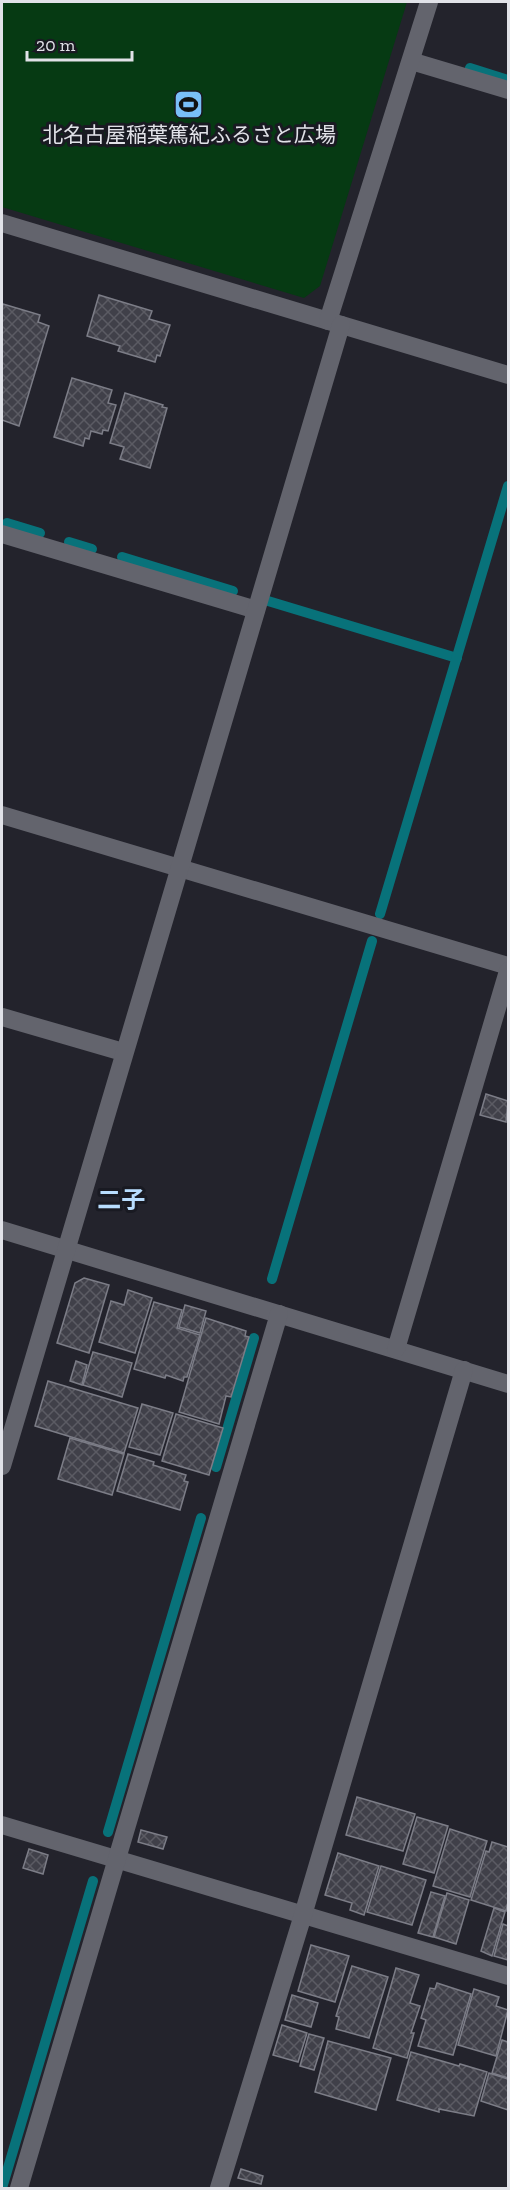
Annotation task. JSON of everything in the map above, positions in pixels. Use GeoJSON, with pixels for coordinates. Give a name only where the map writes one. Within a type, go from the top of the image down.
{"type":"FeatureCollection","features":[{"type":"Feature","properties":{"kind":"street"},"geometry":{"type":"LineString","coordinates":[[2,1466],[256,610],[335,323],[429,2]]}},
{"type":"Feature","properties":{"kind":"street"},"geometry":{"type":"LineString","coordinates":[[411,61],[508,90]]}},
{"type":"Feature","properties":{"kind":"street"},"geometry":{"type":"LineString","coordinates":[[2,223],[508,375]]}},
{"type":"Feature","properties":{"kind":"street"},"geometry":{"type":"LineString","coordinates":[[2,534],[256,610]]}},
{"type":"Feature","properties":{"kind":"street"},"geometry":{"type":"LineString","coordinates":[[2,815],[508,966]]}},
{"type":"Feature","properties":{"kind":"street"},"geometry":{"type":"LineString","coordinates":[[396,1349],[508,971]]}},
{"type":"Feature","properties":{"kind":"street"},"geometry":{"type":"LineString","coordinates":[[2,1017],[123,1052]]}},
{"type":"Feature","properties":{"kind":"street"},"geometry":{"type":"LineString","coordinates":[[2,1230],[508,1384]]}},
{"type":"Feature","properties":{"kind":"street"},"geometry":{"type":"LineString","coordinates":[[19,2188],[279,1314]]}},
{"type":"Feature","properties":{"kind":"street"},"geometry":{"type":"LineString","coordinates":[[219,2188],[303,1915],[464,1370]]}},
{"type":"Feature","properties":{"kind":"street"},"geometry":{"type":"LineString","coordinates":[[2,1825],[508,1976]]}},
{"type":"Feature","properties":{"kind":"green space","name":"北名古屋稲葉篤紀ふるさと広場"},"geometry":{"type":"Polygon","coordinates":[[[2,2],[407,2],[320,286],[304,298],[2,207],[2,2]]]}},
{"type":"Feature","properties":{"kind":"building"},"geometry":{"type":"Polygon","coordinates":[[[99,295],[152,311],[149,319],[170,325],[160,356],[157,355],[155,362],[118,351],[120,346],[87,336],[99,295]]]}},
{"type":"Feature","properties":{"kind":"building"},"geometry":{"type":"Polygon","coordinates":[[[3,304],[40,315],[38,322],[49,326],[19,426],[2,420],[3,304]]]}},
{"type":"Feature","properties":{"kind":"building"},"geometry":{"type":"Polygon","coordinates":[[[72,378],[112,390],[108,403],[116,405],[108,431],[103,430],[102,434],[91,431],[89,439],[85,438],[83,446],[54,437],[72,378]]]}},
{"type":"Feature","properties":{"kind":"building"},"geometry":{"type":"Polygon","coordinates":[[[125,393],[167,408],[150,468],[120,459],[124,447],[110,443],[125,393]]]}},
{"type":"Feature","properties":{"kind":"building"},"geometry":{"type":"Polygon","coordinates":[[[486,1094],[508,1101],[506,1122],[480,1115],[486,1094]]]}},
{"type":"Feature","properties":{"kind":"building"},"geometry":{"type":"Polygon","coordinates":[[[84,1278],[109,1285],[89,1353],[57,1343],[75,1283],[84,1278]]]}},
{"type":"Feature","properties":{"kind":"building"},"geometry":{"type":"Polygon","coordinates":[[[128,1290],[152,1298],[135,1353],[99,1342],[111,1301],[124,1305],[128,1290]]]}},
{"type":"Feature","properties":{"kind":"building"},"geometry":{"type":"Polygon","coordinates":[[[154,1302],[182,1310],[177,1328],[200,1335],[187,1377],[184,1377],[183,1381],[134,1369],[154,1302]]]}},
{"type":"Feature","properties":{"kind":"building"},"geometry":{"type":"Polygon","coordinates":[[[185,1305],[206,1311],[200,1333],[179,1327],[185,1305]]]}},
{"type":"Feature","properties":{"kind":"building"},"geometry":{"type":"Polygon","coordinates":[[[206,1318],[246,1331],[245,1336],[249,1337],[231,1397],[226,1396],[219,1424],[179,1412],[206,1318]]]}},
{"type":"Feature","properties":{"kind":"building"},"geometry":{"type":"Polygon","coordinates":[[[93,1352],[132,1363],[122,1397],[83,1385],[93,1352]]]}},
{"type":"Feature","properties":{"kind":"building"},"geometry":{"type":"Polygon","coordinates":[[[76,1361],[87,1365],[82,1385],[70,1381],[76,1361]]]}},
{"type":"Feature","properties":{"kind":"building"},"geometry":{"type":"Polygon","coordinates":[[[48,1381],[138,1408],[124,1453],[35,1426],[48,1381]]]}},
{"type":"Feature","properties":{"kind":"building"},"geometry":{"type":"Polygon","coordinates":[[[142,1404],[173,1413],[160,1455],[129,1447],[142,1404]]]}},
{"type":"Feature","properties":{"kind":"building"},"geometry":{"type":"Polygon","coordinates":[[[176,1414],[223,1428],[209,1475],[162,1461],[176,1414]]]}},
{"type":"Feature","properties":{"kind":"building"},"geometry":{"type":"Polygon","coordinates":[[[70,1438],[124,1454],[112,1495],[58,1479],[70,1438]]]}},
{"type":"Feature","properties":{"kind":"building"},"geometry":{"type":"Polygon","coordinates":[[[128,1454],[154,1462],[153,1465],[186,1475],[184,1481],[188,1482],[180,1510],[117,1491],[128,1454]]]}},
{"type":"Feature","properties":{"kind":"building"},"geometry":{"type":"Polygon","coordinates":[[[357,1797],[415,1814],[403,1851],[346,1835],[357,1797]]]}},
{"type":"Feature","properties":{"kind":"building"},"geometry":{"type":"Polygon","coordinates":[[[417,1817],[448,1826],[434,1873],[403,1864],[417,1817]]]}},
{"type":"Feature","properties":{"kind":"building"},"geometry":{"type":"Polygon","coordinates":[[[450,1829],[487,1841],[470,1897],[433,1886],[450,1829]]]}},
{"type":"Feature","properties":{"kind":"building"},"geometry":{"type":"Polygon","coordinates":[[[141,1830],[167,1837],[163,1849],[138,1842],[141,1830]]]}},
{"type":"Feature","properties":{"kind":"building"},"geometry":{"type":"Polygon","coordinates":[[[492,1842],[508,1847],[506,1911],[471,1900],[486,1851],[489,1852],[492,1842]]]}},
{"type":"Feature","properties":{"kind":"building"},"geometry":{"type":"Polygon","coordinates":[[[29,1849],[48,1855],[43,1874],[23,1868],[29,1849]]]}},
{"type":"Feature","properties":{"kind":"building"},"geometry":{"type":"Polygon","coordinates":[[[338,1853],[379,1866],[364,1915],[350,1910],[352,1903],[325,1895],[338,1853]]]}},
{"type":"Feature","properties":{"kind":"building"},"geometry":{"type":"Polygon","coordinates":[[[381,1866],[426,1880],[412,1925],[367,1912],[381,1866]]]}},
{"type":"Feature","properties":{"kind":"building"},"geometry":{"type":"Polygon","coordinates":[[[431,1892],[445,1896],[433,1937],[418,1933],[431,1892]]]}},
{"type":"Feature","properties":{"kind":"building"},"geometry":{"type":"Polygon","coordinates":[[[447,1893],[469,1900],[456,1944],[434,1937],[447,1893]]]}},
{"type":"Feature","properties":{"kind":"building"},"geometry":{"type":"Polygon","coordinates":[[[494,1908],[505,1912],[492,1956],[481,1951],[494,1908]]]}},
{"type":"Feature","properties":{"kind":"building"},"geometry":{"type":"Polygon","coordinates":[[[503,1924],[508,1926],[508,1960],[494,1956],[503,1924]]]}},
{"type":"Feature","properties":{"kind":"building"},"geometry":{"type":"Polygon","coordinates":[[[311,1945],[349,1956],[335,2002],[298,1991],[311,1945]]]}},
{"type":"Feature","properties":{"kind":"building"},"geometry":{"type":"Polygon","coordinates":[[[352,1966],[388,1977],[369,2038],[336,2029],[339,2017],[336,2016],[352,1966]]]}},
{"type":"Feature","properties":{"kind":"building"},"geometry":{"type":"Polygon","coordinates":[[[396,1968],[419,1975],[410,2003],[420,2006],[411,2033],[414,2033],[407,2058],[373,2048],[396,1968]]]}},
{"type":"Feature","properties":{"kind":"building"},"geometry":{"type":"Polygon","coordinates":[[[437,1983],[471,1994],[453,2055],[418,2046],[426,2020],[421,2018],[430,1988],[435,1989],[437,1983]]]}},
{"type":"Feature","properties":{"kind":"building"},"geometry":{"type":"Polygon","coordinates":[[[474,1989],[499,1997],[496,2006],[508,2010],[496,2056],[458,2045],[474,1989]]]}},
{"type":"Feature","properties":{"kind":"building"},"geometry":{"type":"Polygon","coordinates":[[[292,1995],[318,2003],[311,2027],[285,2020],[292,1995]]]}},
{"type":"Feature","properties":{"kind":"building"},"geometry":{"type":"Polygon","coordinates":[[[282,2025],[307,2033],[298,2062],[273,2055],[282,2025]]]}},
{"type":"Feature","properties":{"kind":"building"},"geometry":{"type":"Polygon","coordinates":[[[309,2034],[324,2038],[314,2070],[300,2066],[309,2034]]]}},
{"type":"Feature","properties":{"kind":"building"},"geometry":{"type":"Polygon","coordinates":[[[502,2040],[508,2042],[508,2078],[492,2073],[502,2040]]]}},
{"type":"Feature","properties":{"kind":"building"},"geometry":{"type":"Polygon","coordinates":[[[328,2041],[391,2058],[376,2110],[315,2092],[328,2041]]]}},
{"type":"Feature","properties":{"kind":"building"},"geometry":{"type":"Polygon","coordinates":[[[411,2052],[487,2072],[474,2116],[439,2109],[439,2112],[397,2100],[411,2052]]]}},
{"type":"Feature","properties":{"kind":"building"},"geometry":{"type":"Polygon","coordinates":[[[489,2073],[508,2079],[508,2110],[481,2101],[489,2073]]]}},
{"type":"Feature","properties":{"kind":"building"},"geometry":{"type":"Polygon","coordinates":[[[241,2169],[263,2176],[261,2184],[238,2178],[241,2169]]]}},
{"type":"Feature","properties":{"kind":"waterway"},"geometry":{"type":"LineString","coordinates":[[470,68],[508,80]]}},
{"type":"Feature","properties":{"kind":"waterway"},"geometry":{"type":"LineString","coordinates":[[380,914],[508,486]]}},
{"type":"Feature","properties":{"kind":"waterway"},"geometry":{"type":"LineString","coordinates":[[7,523],[40,533]]}},
{"type":"Feature","properties":{"kind":"waterway"},"geometry":{"type":"LineString","coordinates":[[69,542],[92,549]]}},
{"type":"Feature","properties":{"kind":"waterway"},"geometry":{"type":"LineString","coordinates":[[122,557],[233,591]]}},
{"type":"Feature","properties":{"kind":"waterway"},"geometry":{"type":"LineString","coordinates":[[268,601],[457,658]]}},
{"type":"Feature","properties":{"kind":"waterway"},"geometry":{"type":"LineString","coordinates":[[272,1279],[372,941]]}},
{"type":"Feature","properties":{"kind":"waterway"},"geometry":{"type":"LineString","coordinates":[[216,1467],[254,1338]]}},
{"type":"Feature","properties":{"kind":"waterway"},"geometry":{"type":"LineString","coordinates":[[108,1832],[201,1518]]}},
{"type":"Feature","properties":{"kind":"waterway"},"geometry":{"type":"LineString","coordinates":[[2,2188],[93,1881]]}},
{"type":"Feature","properties":{"kind":"place","name":"北名古屋稲葉篤紀ふるさと広場"},"geometry":{"type":"Point","coordinates":[189,104]}},
{"type":"Feature","properties":{"kind":"district","name":"二子"},"geometry":{"type":"Point","coordinates":[121,1200]}}]}
